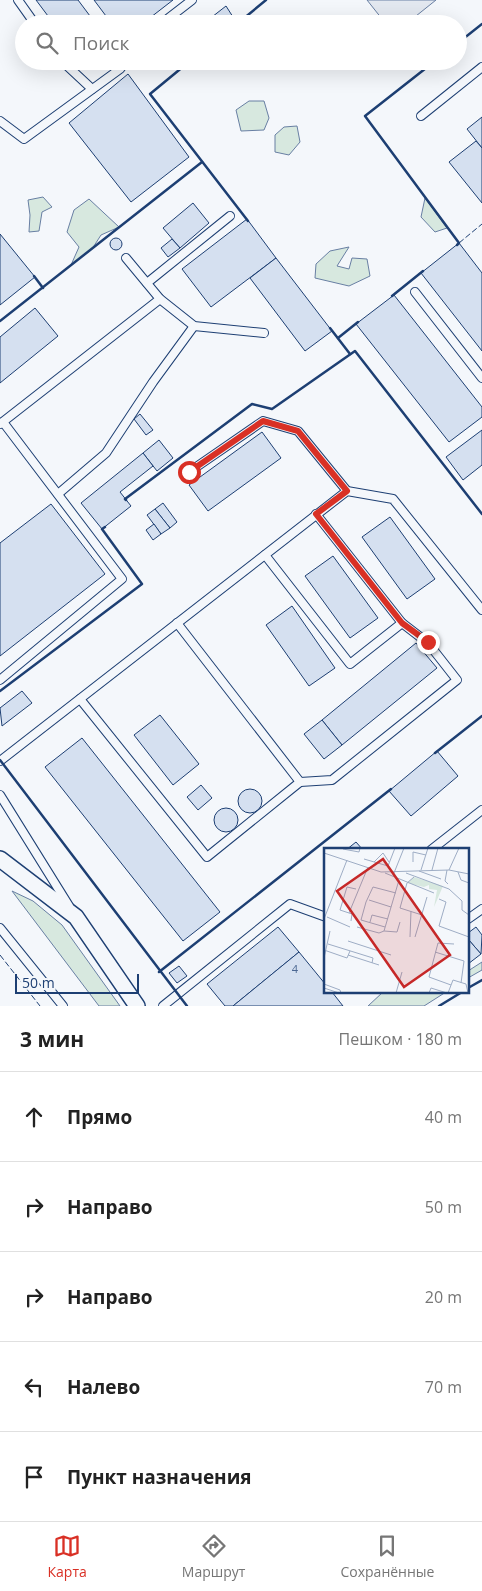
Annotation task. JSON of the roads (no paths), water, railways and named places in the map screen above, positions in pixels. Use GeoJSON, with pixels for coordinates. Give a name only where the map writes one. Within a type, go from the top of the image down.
{"type":"FeatureCollection","features":[{"type":"Feature","properties":{"kind":"street"},"geometry":{"type":"LineString","coordinates":[[0,859],[76,917],[137,1006]]}},
{"type":"Feature","properties":{"kind":"lane"},"geometry":{"type":"LineString","coordinates":[[18,0],[29,15]]}},
{"type":"Feature","properties":{"kind":"lane"},"geometry":{"type":"LineString","coordinates":[[173,15],[192,0]]}},
{"type":"Feature","properties":{"kind":"lane"},"geometry":{"type":"LineString","coordinates":[[420,116],[482,67]]}},
{"type":"Feature","properties":{"kind":"lane"},"geometry":{"type":"LineString","coordinates":[[72,70],[92,89]]}},
{"type":"Feature","properties":{"kind":"lane"},"geometry":{"type":"LineString","coordinates":[[0,122],[24,139],[119,70]]}},
{"type":"Feature","properties":{"kind":"lane"},"geometry":{"type":"LineString","coordinates":[[146,283],[230,216]]}},
{"type":"Feature","properties":{"kind":"lane"},"geometry":{"type":"LineString","coordinates":[[126,258],[160,299],[194,326],[264,333]]}},
{"type":"Feature","properties":{"kind":"lane"},"geometry":{"type":"LineString","coordinates":[[415,292],[482,378]]}},
{"type":"Feature","properties":{"kind":"lane"},"geometry":{"type":"LineString","coordinates":[[0,680],[122,579],[2,423],[160,299]]}},
{"type":"Feature","properties":{"kind":"lane"},"geometry":{"type":"LineString","coordinates":[[58,494],[106,453],[194,326]]}},
{"type":"Feature","properties":{"kind":"lane"},"geometry":{"type":"LineString","coordinates":[[189,472],[263,421],[298,431],[347,491],[393,499],[482,610]]}},
{"type":"Feature","properties":{"kind":"lane"},"geometry":{"type":"LineString","coordinates":[[0,762],[347,491]]}},
{"type":"Feature","properties":{"kind":"lane"},"geometry":{"type":"LineString","coordinates":[[80,699],[207,857],[300,782],[332,780],[457,680],[428,642],[402,623],[316,514]]}},
{"type":"Feature","properties":{"kind":"lane"},"geometry":{"type":"LineString","coordinates":[[264,555],[350,664],[402,623]]}},
{"type":"Feature","properties":{"kind":"lane"},"geometry":{"type":"LineString","coordinates":[[177,623],[300,782]]}},
{"type":"Feature","properties":{"kind":"lane"},"geometry":{"type":"LineString","coordinates":[[0,795],[76,917]]}},
{"type":"Feature","properties":{"kind":"lane"},"geometry":{"type":"LineString","coordinates":[[434,848],[482,810]]}},
{"type":"Feature","properties":{"kind":"lane"},"geometry":{"type":"LineString","coordinates":[[164,1006],[290,904],[324,916]]}},
{"type":"Feature","properties":{"kind":"lane"},"geometry":{"type":"LineString","coordinates":[[470,918],[482,909]]}},
{"type":"Feature","properties":{"kind":"lane"},"geometry":{"type":"LineString","coordinates":[[0,928],[63,1006]]}}]}
